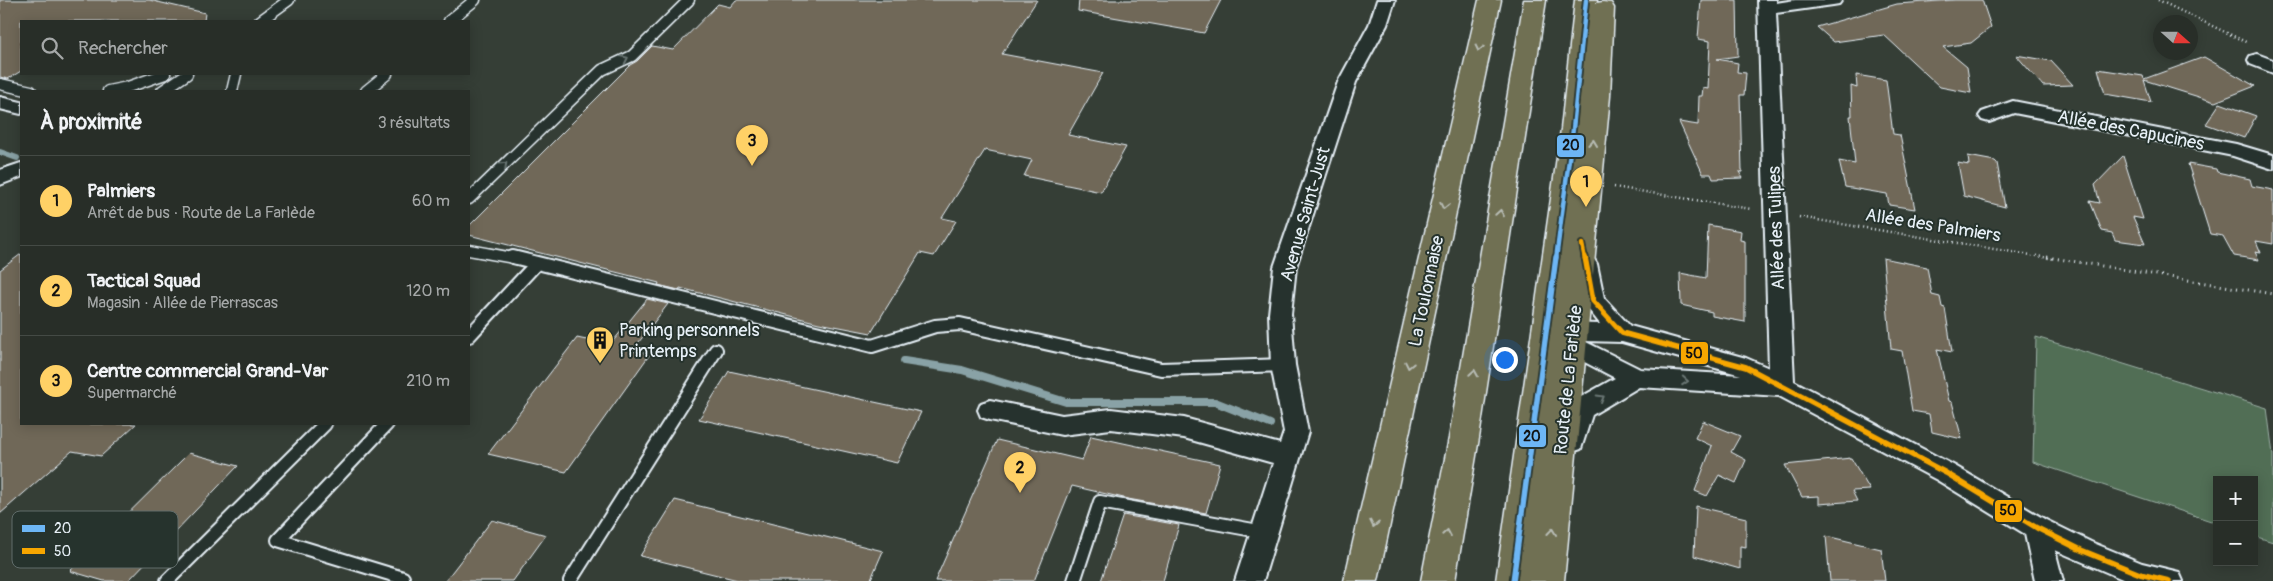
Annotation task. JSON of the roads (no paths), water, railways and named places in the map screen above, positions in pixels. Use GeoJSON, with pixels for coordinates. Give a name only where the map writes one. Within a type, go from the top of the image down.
{"type":"FeatureCollection","features":[{"type":"Feature","properties":{"kind":"main road","name":"La Toulonnaise"},"geometry":{"type":"LineString","coordinates":[[1361,581],[1490,0]]}},
{"type":"Feature","properties":{"kind":"main road"},"geometry":{"type":"LineString","coordinates":[[1438,581],[1464,438],[1535,0]]}},
{"type":"Feature","properties":{"kind":"main road","name":"Route de La Farlède"},"geometry":{"type":"LineString","coordinates":[[1547,581],[1555,501],[1573,129],[1586,0]]}},
{"type":"Feature","properties":{"kind":"main road","name":"Route de La Farlède"},"geometry":{"type":"LineString","coordinates":[[1513,581],[1582,244],[1598,96],[1604,0]]}},
{"type":"Feature","properties":{"kind":"street","name":"Avenue Saint-Just"},"geometry":{"type":"LineString","coordinates":[[1249,581],[1296,432],[1283,365],[1280,314],[1285,267],[1347,82],[1378,25],[1386,0]]}},
{"type":"Feature","properties":{"kind":"street"},"geometry":{"type":"LineString","coordinates":[[1767,4],[1833,0]]}},
{"type":"Feature","properties":{"kind":"street","name":"Allée des Tulipes"},"geometry":{"type":"LineString","coordinates":[[1767,4],[1782,387]]}},
{"type":"Feature","properties":{"kind":"street"},"geometry":{"type":"LineString","coordinates":[[0,103],[20,108]]}},
{"type":"Feature","properties":{"kind":"street","name":"Allée des Capucines"},"geometry":{"type":"LineString","coordinates":[[1990,116],[2013,107],[2236,150],[2273,162]]}},
{"type":"Feature","properties":{"kind":"street"},"geometry":{"type":"LineString","coordinates":[[0,113],[20,118]]}},
{"type":"Feature","properties":{"kind":"street"},"geometry":{"type":"LineString","coordinates":[[0,178],[20,170]]}},
{"type":"Feature","properties":{"kind":"street"},"geometry":{"type":"LineString","coordinates":[[1582,244],[1593,301],[1622,333]]}},
{"type":"Feature","properties":{"kind":"street"},"geometry":{"type":"LineString","coordinates":[[1564,336],[1622,333],[1746,367],[1946,473],[2037,528],[2081,550],[2140,574],[2169,581]]}},
{"type":"Feature","properties":{"kind":"street"},"geometry":{"type":"LineString","coordinates":[[1564,336],[1636,378],[1752,387],[1782,387]]}},
{"type":"Feature","properties":{"kind":"street"},"geometry":{"type":"LineString","coordinates":[[1555,501],[1581,409],[1636,378]]}},
{"type":"Feature","properties":{"kind":"street"},"geometry":{"type":"LineString","coordinates":[[990,410],[1062,425],[1111,419],[1184,428],[1288,457]]}},
{"type":"Feature","properties":{"kind":"street"},"geometry":{"type":"LineString","coordinates":[[2037,528],[2049,581]]}},
{"type":"Feature","properties":{"kind":"lane"},"geometry":{"type":"LineString","coordinates":[[261,20],[289,0]]}},
{"type":"Feature","properties":{"kind":"lane"},"geometry":{"type":"LineString","coordinates":[[450,20],[475,0]]}},
{"type":"Feature","properties":{"kind":"lane"},"geometry":{"type":"LineString","coordinates":[[470,198],[602,70],[632,56],[689,0]]}},
{"type":"Feature","properties":{"kind":"lane"},"geometry":{"type":"LineString","coordinates":[[113,90],[128,87],[162,75]]}},
{"type":"Feature","properties":{"kind":"lane"},"geometry":{"type":"LineString","coordinates":[[163,90],[186,75]]}},
{"type":"Feature","properties":{"kind":"lane"},"geometry":{"type":"LineString","coordinates":[[232,90],[236,75]]}},
{"type":"Feature","properties":{"kind":"lane"},"geometry":{"type":"LineString","coordinates":[[367,90],[385,75]]}},
{"type":"Feature","properties":{"kind":"lane"},"geometry":{"type":"LineString","coordinates":[[0,84],[27,90]]}},
{"type":"Feature","properties":{"kind":"lane"},"geometry":{"type":"LineString","coordinates":[[470,250],[537,263],[872,346],[935,326],[960,324],[1161,368],[1283,365]]}},
{"type":"Feature","properties":{"kind":"lane"},"geometry":{"type":"LineString","coordinates":[[470,335],[537,263]]}},
{"type":"Feature","properties":{"kind":"lane"},"geometry":{"type":"LineString","coordinates":[[570,581],[716,350]]}},
{"type":"Feature","properties":{"kind":"lane"},"geometry":{"type":"LineString","coordinates":[[166,581],[324,425]]}},
{"type":"Feature","properties":{"kind":"lane"},"geometry":{"type":"LineString","coordinates":[[386,425],[278,540],[403,578],[400,581]]}},
{"type":"Feature","properties":{"kind":"lane"},"geometry":{"type":"LineString","coordinates":[[1074,581],[1100,502],[1264,532]]}},
{"type":"Feature","properties":{"kind":"waterway"},"geometry":{"type":"LineString","coordinates":[[0,152],[17,158]]}},
{"type":"Feature","properties":{"kind":"waterway"},"geometry":{"type":"LineString","coordinates":[[904,361],[962,370],[1066,402],[1215,402],[1270,424]]}},
{"type":"Feature","properties":{"kind":"place","name":"Centre commercial Grand-Var"},"geometry":{"type":"Point","coordinates":[752,166]}},
{"type":"Feature","properties":{"kind":"place","name":"Palmiers"},"geometry":{"type":"Point","coordinates":[1586,207]}},
{"type":"Feature","properties":{"kind":"place","name":"Parking personnels Printemps"},"geometry":{"type":"Point","coordinates":[600,364]}},
{"type":"Feature","properties":{"kind":"place","name":"Tactical Squad"},"geometry":{"type":"Point","coordinates":[1020,493]}}]}
